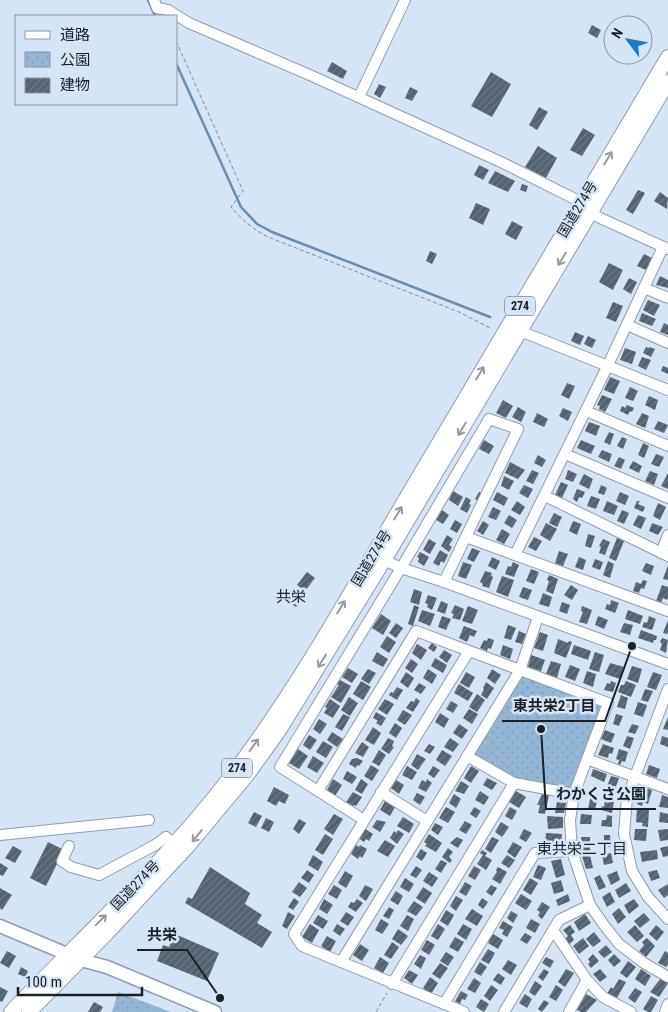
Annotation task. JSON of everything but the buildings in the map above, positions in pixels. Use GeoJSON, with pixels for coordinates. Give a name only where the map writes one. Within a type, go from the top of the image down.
{"type":"FeatureCollection","features":[{"type":"Feature","properties":{"kind":"highway","name":"国道274号"},"geometry":{"type":"LineString","coordinates":[[11,1012],[174,844],[207,807],[266,728],[378,557],[520,331],[668,57]]}},
{"type":"Feature","properties":{"kind":"highway","name":"国道274号"},"geometry":{"type":"LineString","coordinates":[[29,1012],[81,960],[188,846],[247,775],[278,732],[503,335],[668,82]]}},
{"type":"Feature","properties":{"kind":"main road"},"geometry":{"type":"LineString","coordinates":[[0,926],[215,1012]]}},
{"type":"Feature","properties":{"kind":"street"},"geometry":{"type":"LineString","coordinates":[[154,0],[158,8],[168,10],[176,15]]}},
{"type":"Feature","properties":{"kind":"street"},"geometry":{"type":"LineString","coordinates":[[359,97],[405,0]]}},
{"type":"Feature","properties":{"kind":"street"},"geometry":{"type":"LineString","coordinates":[[178,16],[189,23],[359,97],[503,163],[586,206],[598,217],[666,248],[644,288],[608,366],[515,555]]}},
{"type":"Feature","properties":{"kind":"street"},"geometry":{"type":"LineString","coordinates":[[644,288],[668,298]]}},
{"type":"Feature","properties":{"kind":"street"},"geometry":{"type":"LineString","coordinates":[[627,325],[668,343]]}},
{"type":"Feature","properties":{"kind":"street"},"geometry":{"type":"LineString","coordinates":[[520,331],[668,390]]}},
{"type":"Feature","properties":{"kind":"street"},"geometry":{"type":"LineString","coordinates":[[586,411],[668,446]]}},
{"type":"Feature","properties":{"kind":"street"},"geometry":{"type":"LineString","coordinates":[[364,820],[280,767],[489,419],[518,429],[444,582]]}},
{"type":"Feature","properties":{"kind":"street"},"geometry":{"type":"LineString","coordinates":[[565,454],[668,498]]}},
{"type":"Feature","properties":{"kind":"street"},"geometry":{"type":"LineString","coordinates":[[545,496],[665,554],[668,535]]}},
{"type":"Feature","properties":{"kind":"street"},"geometry":{"type":"LineString","coordinates":[[466,537],[668,612]]}},
{"type":"Feature","properties":{"kind":"street"},"geometry":{"type":"LineString","coordinates":[[378,557],[400,568],[444,582],[668,664]]}},
{"type":"Feature","properties":{"kind":"street"},"geometry":{"type":"LineString","coordinates":[[341,962],[520,670],[538,617]]}},
{"type":"Feature","properties":{"kind":"street"},"geometry":{"type":"LineString","coordinates":[[318,791],[416,631],[608,703],[574,794],[570,820],[572,851],[590,905],[619,944],[644,963],[668,977]]}},
{"type":"Feature","properties":{"kind":"street"},"geometry":{"type":"LineString","coordinates":[[464,1012],[302,946],[294,934],[469,651]]}},
{"type":"Feature","properties":{"kind":"street"},"geometry":{"type":"LineString","coordinates":[[668,689],[628,798],[624,834],[632,871],[648,897],[668,919]]}},
{"type":"Feature","properties":{"kind":"street"},"geometry":{"type":"LineString","coordinates":[[468,756],[514,783],[574,794]]}},
{"type":"Feature","properties":{"kind":"street"},"geometry":{"type":"LineString","coordinates":[[587,759],[668,789]]}},
{"type":"Feature","properties":{"kind":"street"},"geometry":{"type":"LineString","coordinates":[[392,984],[514,783]]}},
{"type":"Feature","properties":{"kind":"street"},"geometry":{"type":"LineString","coordinates":[[381,792],[427,822]]}},
{"type":"Feature","properties":{"kind":"street"},"geometry":{"type":"LineString","coordinates":[[1,838],[149,820]]}},
{"type":"Feature","properties":{"kind":"street"},"geometry":{"type":"LineString","coordinates":[[69,846],[62,861],[71,867],[99,875],[155,845],[166,837],[174,844]]}},
{"type":"Feature","properties":{"kind":"street"},"geometry":{"type":"LineString","coordinates":[[444,1004],[535,853],[572,851]]}},
{"type":"Feature","properties":{"kind":"street"},"geometry":{"type":"LineString","coordinates":[[504,1012],[559,920],[590,905]]}},
{"type":"Feature","properties":{"kind":"street"},"geometry":{"type":"LineString","coordinates":[[553,930],[587,980],[603,997],[631,1012]]}},
{"type":"Feature","properties":{"kind":"street"},"geometry":{"type":"LineString","coordinates":[[569,1012],[587,980]]}},
{"type":"Feature","properties":{"kind":"street"},"geometry":{"type":"LineString","coordinates":[[665,1012],[668,1004]]}},
{"type":"Feature","properties":{"kind":"path"},"geometry":{"type":"LineString","coordinates":[[178,45],[243,191],[231,207],[240,218],[252,228],[268,237],[459,312],[503,335]]}},
{"type":"Feature","properties":{"kind":"path"},"geometry":{"type":"LineString","coordinates":[[376,1012],[392,984]]}},
{"type":"Feature","properties":{"kind":"green space"},"geometry":{"type":"Polygon","coordinates":[[[520,670],[608,703],[574,794],[514,783],[467,756],[520,670]]]}},
{"type":"Feature","properties":{"kind":"green space"},"geometry":{"type":"Polygon","coordinates":[[[118,992],[171,1012],[112,1012],[118,992]]]}},
{"type":"Feature","properties":{"kind":"waterway"},"geometry":{"type":"LineString","coordinates":[[148,0],[155,15]]}},
{"type":"Feature","properties":{"kind":"waterway"},"geometry":{"type":"LineString","coordinates":[[178,67],[241,207],[257,224],[272,232],[490,317]]}},
{"type":"Feature","properties":{"kind":"place","name":"東共栄2丁目"},"geometry":{"type":"Point","coordinates":[632,646]}},
{"type":"Feature","properties":{"kind":"place","name":"わかくさ公園"},"geometry":{"type":"Point","coordinates":[541,729]}},
{"type":"Feature","properties":{"kind":"place","name":"共栄"},"geometry":{"type":"Point","coordinates":[220,998]}},
{"type":"Feature","properties":{"kind":"district","name":"共栄"},"geometry":{"type":"Point","coordinates":[291,597]}},
{"type":"Feature","properties":{"kind":"district","name":"東共栄二丁目"},"geometry":{"type":"Point","coordinates":[582,849]}}]}
